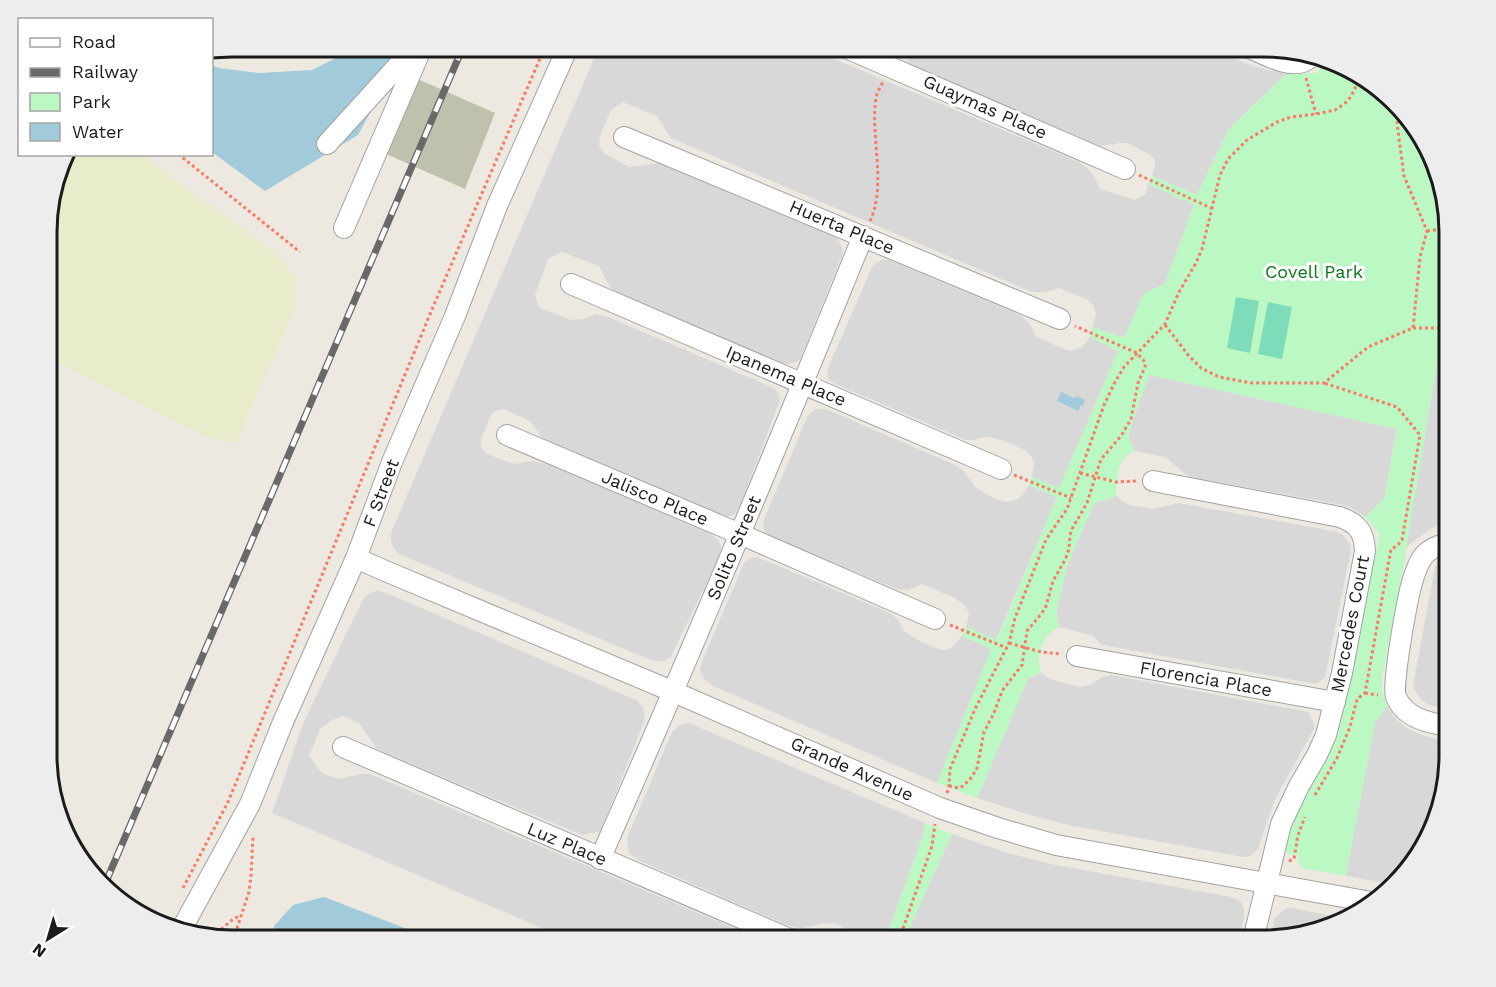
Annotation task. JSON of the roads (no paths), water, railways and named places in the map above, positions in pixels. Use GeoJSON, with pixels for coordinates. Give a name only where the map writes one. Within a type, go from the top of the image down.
{"type":"FeatureCollection","features":[{"type":"Feature","properties":{"kind":"street"},"geometry":{"type":"LineString","coordinates":[[327,144],[405,57]]}},
{"type":"Feature","properties":{"kind":"street"},"geometry":{"type":"LineString","coordinates":[[344,228],[417,57]]}},
{"type":"Feature","properties":{"kind":"street","name":"F Street"},"geometry":{"type":"LineString","coordinates":[[185,924],[250,804],[283,722],[356,558],[392,462],[454,316],[497,206],[563,57]]}},
{"type":"Feature","properties":{"kind":"street"},"geometry":{"type":"LineString","coordinates":[[1274,57],[1291,63],[1300,61]]}},
{"type":"Feature","properties":{"kind":"street","name":"Guaymas Place"},"geometry":{"type":"LineString","coordinates":[[888,58],[1125,169]]}},
{"type":"Feature","properties":{"kind":"street","name":"Huerta Place"},"geometry":{"type":"LineString","coordinates":[[624,137],[1060,319]]}},
{"type":"Feature","properties":{"kind":"street","name":"Solito Street"},"geometry":{"type":"LineString","coordinates":[[600,858],[674,692],[863,236]]}},
{"type":"Feature","properties":{"kind":"street","name":"Ipanema Place"},"geometry":{"type":"LineString","coordinates":[[571,284],[1001,470]]}},
{"type":"Feature","properties":{"kind":"street","name":"Jalisco Place"},"geometry":{"type":"LineString","coordinates":[[507,435],[935,619]]}},
{"type":"Feature","properties":{"kind":"street","name":"Mercedes Court"},"geometry":{"type":"LineString","coordinates":[[1153,481],[1340,517],[1357,526],[1364,540],[1365,550],[1342,673],[1326,735],[1281,824],[1255,930]]}},
{"type":"Feature","properties":{"kind":"street"},"geometry":{"type":"LineString","coordinates":[[1439,545],[1422,557],[1413,579],[1401,635],[1394,694],[1404,710],[1417,718],[1439,724]]}},
{"type":"Feature","properties":{"kind":"street","name":"Grande Avenue"},"geometry":{"type":"LineString","coordinates":[[356,558],[674,692],[940,808],[998,828],[1056,845],[1362,900]]}},
{"type":"Feature","properties":{"kind":"street","name":"Florencia Place"},"geometry":{"type":"LineString","coordinates":[[1077,656],[1335,702]]}},
{"type":"Feature","properties":{"kind":"street","name":"Luz Place"},"geometry":{"type":"LineString","coordinates":[[343,747],[769,930]]}},
{"type":"Feature","properties":{"kind":"water"},"geometry":{"type":"Polygon","coordinates":[[[338,57],[401,57],[358,135],[265,191],[213,153],[213,65],[259,73],[312,70],[338,57]]]}},
{"type":"Feature","properties":{"kind":"water"},"geometry":{"type":"Polygon","coordinates":[[[1061,392],[1085,400],[1083,406],[1081,405],[1078,411],[1057,401],[1061,392]]]}},
{"type":"Feature","properties":{"kind":"water"},"geometry":{"type":"Polygon","coordinates":[[[324,897],[410,930],[274,930],[274,926],[293,905],[324,897]]]}},
{"type":"Feature","properties":{"kind":"railway"},"geometry":{"type":"LineString","coordinates":[[107,878],[459,57]]}},
{"type":"Feature","properties":{"kind":"park label","name":"Covell Park"},"geometry":{"type":"Point","coordinates":[1314,272]}}]}
